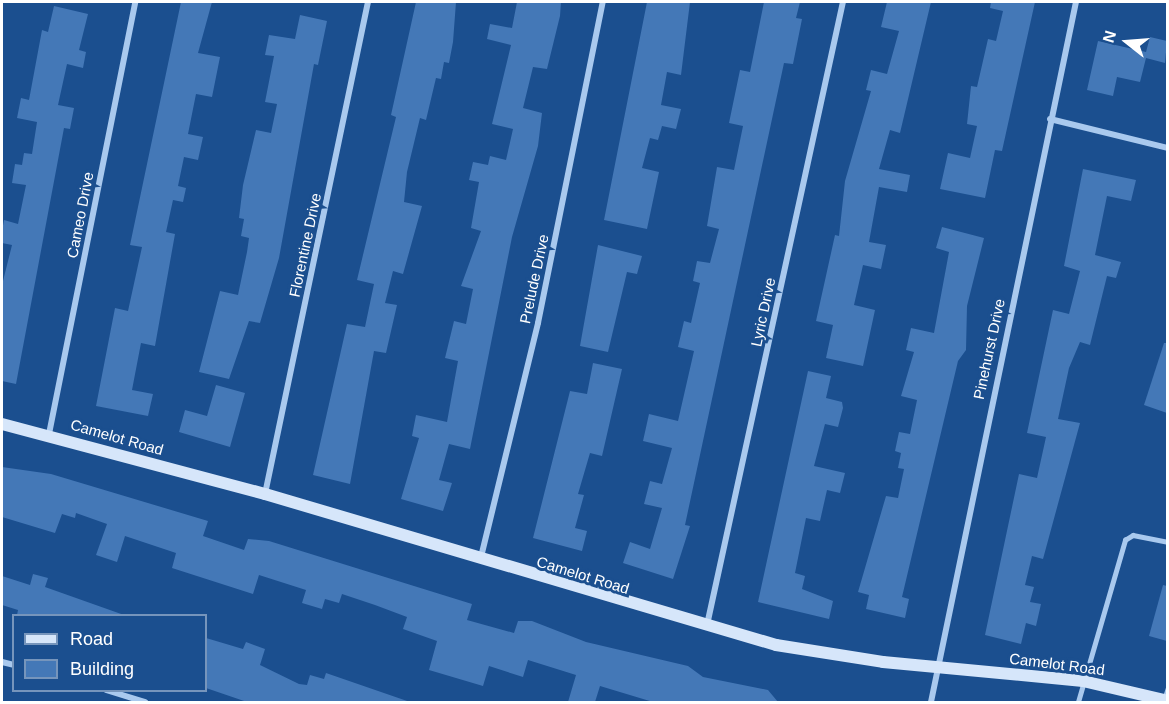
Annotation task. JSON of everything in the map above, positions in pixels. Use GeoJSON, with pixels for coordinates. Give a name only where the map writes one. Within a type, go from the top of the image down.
{"type":"FeatureCollection","features":[{"type":"Feature","properties":{"kind":"street","name":"Cameo Drive"},"geometry":{"type":"LineString","coordinates":[[49,434],[135,2]]}},
{"type":"Feature","properties":{"kind":"street","name":"Florentine Drive"},"geometry":{"type":"LineString","coordinates":[[264,494],[368,2]]}},
{"type":"Feature","properties":{"kind":"street","name":"Prelude Drive"},"geometry":{"type":"LineString","coordinates":[[481,560],[537,323],[603,2]]}},
{"type":"Feature","properties":{"kind":"street","name":"Lyric Drive"},"geometry":{"type":"LineString","coordinates":[[706,627],[843,2]]}},
{"type":"Feature","properties":{"kind":"street","name":"Pinehurst Drive"},"geometry":{"type":"LineString","coordinates":[[931,702],[1076,2]]}},
{"type":"Feature","properties":{"kind":"street"},"geometry":{"type":"LineString","coordinates":[[1050,119],[1167,148]]}},
{"type":"Feature","properties":{"kind":"street","name":"Camelot Road"},"geometry":{"type":"LineString","coordinates":[[2,424],[49,434],[264,494],[706,627],[776,645],[938,667],[1083,681],[1166,696]]}},
{"type":"Feature","properties":{"kind":"street"},"geometry":{"type":"LineString","coordinates":[[112,692],[145,702]]}},
{"type":"Feature","properties":{"kind":"lane"},"geometry":{"type":"LineString","coordinates":[[1078,702],[1125,540],[1133,535],[1167,542]]}},
{"type":"Feature","properties":{"kind":"building"},"geometry":{"type":"Polygon","coordinates":[[[181,2],[212,2],[198,53],[220,57],[212,97],[196,94],[188,134],[203,137],[198,160],[184,157],[178,186],[186,188],[183,202],[173,200],[166,232],[175,234],[155,346],[141,343],[132,390],[153,394],[148,416],[96,406],[115,308],[128,311],[142,247],[130,245],[181,2]]]}},
{"type":"Feature","properties":{"kind":"building"},"geometry":{"type":"Polygon","coordinates":[[[416,2],[456,2],[453,42],[449,63],[444,62],[441,79],[436,78],[426,120],[420,118],[407,172],[404,202],[422,206],[403,274],[393,271],[385,303],[397,305],[386,353],[374,351],[350,484],[313,475],[347,324],[365,327],[374,284],[357,280],[396,117],[391,115],[416,2]]]}},
{"type":"Feature","properties":{"kind":"building"},"geometry":{"type":"Polygon","coordinates":[[[517,2],[561,2],[560,16],[547,69],[533,67],[523,108],[542,113],[538,146],[512,237],[470,449],[449,444],[439,480],[452,483],[443,511],[401,499],[419,438],[412,436],[416,415],[447,422],[458,361],[445,358],[454,321],[466,324],[473,289],[461,286],[481,231],[471,228],[479,182],[469,180],[473,162],[488,165],[490,156],[506,160],[513,129],[492,124],[511,45],[487,39],[490,24],[512,28],[517,2]]]}},
{"type":"Feature","properties":{"kind":"building"},"geometry":{"type":"Polygon","coordinates":[[[647,2],[690,2],[681,75],[667,72],[661,105],[681,109],[676,129],[662,126],[658,140],[650,138],[642,168],[659,172],[647,229],[604,220],[647,2]]]}},
{"type":"Feature","properties":{"kind":"building"},"geometry":{"type":"Polygon","coordinates":[[[764,2],[800,2],[796,18],[802,19],[793,64],[784,63],[685,525],[690,526],[673,579],[623,563],[630,542],[650,549],[662,508],[644,504],[650,481],[662,484],[672,448],[643,441],[649,414],[678,421],[694,351],[678,347],[684,321],[691,323],[700,283],[693,281],[697,261],[710,263],[719,229],[707,226],[717,167],[734,170],[743,126],[729,123],[740,70],[750,72],[764,2]]]}},
{"type":"Feature","properties":{"kind":"building"},"geometry":{"type":"Polygon","coordinates":[[[887,2],[931,2],[900,133],[890,130],[879,169],[910,175],[907,192],[879,187],[869,242],[886,245],[881,269],[863,265],[854,305],[875,310],[863,366],[826,358],[833,325],[816,321],[835,235],[839,236],[845,181],[871,91],[866,90],[871,70],[887,74],[899,31],[881,27],[887,2]]]}},
{"type":"Feature","properties":{"kind":"building"},"geometry":{"type":"Polygon","coordinates":[[[991,2],[1035,2],[1002,151],[995,150],[985,198],[940,189],[948,153],[970,158],[977,126],[967,124],[971,86],[977,87],[988,39],[996,41],[1003,11],[990,8],[991,2]]]}},
{"type":"Feature","properties":{"kind":"building"},"geometry":{"type":"Polygon","coordinates":[[[54,6],[88,14],[79,50],[86,52],[83,68],[67,64],[58,105],[74,108],[70,129],[64,128],[16,384],[2,381],[2,285],[12,245],[2,243],[2,231],[4,220],[18,224],[26,185],[12,183],[15,164],[22,165],[24,153],[32,154],[37,122],[17,118],[21,98],[29,100],[42,30],[48,32],[54,6]]]}},
{"type":"Feature","properties":{"kind":"building"},"geometry":{"type":"Polygon","coordinates":[[[300,15],[327,21],[318,65],[314,64],[279,258],[260,323],[249,321],[229,379],[199,372],[220,291],[238,295],[247,252],[249,238],[241,236],[244,219],[239,218],[243,185],[256,130],[271,133],[277,104],[265,102],[274,56],[265,55],[269,35],[295,39],[300,15]]]}},
{"type":"Feature","properties":{"kind":"building"},"geometry":{"type":"Polygon","coordinates":[[[1150,37],[1167,41],[1165,63],[1146,58],[1140,82],[1117,77],[1113,96],[1087,90],[1098,41],[1146,52],[1150,37]]]}},
{"type":"Feature","properties":{"kind":"building"},"geometry":{"type":"Polygon","coordinates":[[[1083,169],[1136,180],[1131,201],[1107,196],[1095,255],[1121,262],[1116,278],[1107,276],[1090,345],[1080,342],[1069,368],[1058,419],[1080,423],[1043,559],[1032,556],[1025,585],[1034,587],[1030,602],[1041,604],[1036,626],[1026,623],[1021,644],[985,635],[1019,474],[1037,478],[1046,437],[1027,433],[1053,310],[1069,314],[1080,271],[1064,266],[1083,169]]]}},
{"type":"Feature","properties":{"kind":"building"},"geometry":{"type":"Polygon","coordinates":[[[942,227],[984,238],[967,306],[966,350],[958,361],[902,597],[909,599],[905,618],[866,609],[869,595],[858,592],[886,496],[898,498],[904,469],[898,468],[901,453],[895,451],[899,432],[910,434],[917,400],[901,396],[914,352],[906,350],[911,328],[934,333],[949,252],[936,248],[942,227]]]}},
{"type":"Feature","properties":{"kind":"building"},"geometry":{"type":"Polygon","coordinates":[[[598,245],[642,256],[637,274],[627,272],[608,352],[580,346],[598,245]]]}},
{"type":"Feature","properties":{"kind":"building"},"geometry":{"type":"Polygon","coordinates":[[[1164,343],[1167,343],[1167,413],[1144,405],[1164,343]]]}},
{"type":"Feature","properties":{"kind":"building"},"geometry":{"type":"Polygon","coordinates":[[[593,363],[622,369],[602,456],[590,453],[578,494],[584,495],[575,528],[587,531],[582,551],[533,538],[570,391],[587,394],[593,363]]]}},
{"type":"Feature","properties":{"kind":"building"},"geometry":{"type":"Polygon","coordinates":[[[808,371],[831,376],[826,398],[842,402],[843,408],[838,427],[825,424],[814,466],[845,473],[840,493],[827,490],[820,521],[806,518],[795,573],[805,576],[802,589],[833,601],[829,619],[758,602],[808,371]]]}},
{"type":"Feature","properties":{"kind":"building"},"geometry":{"type":"Polygon","coordinates":[[[216,385],[245,393],[230,447],[179,432],[185,410],[207,416],[216,385]]]}},
{"type":"Feature","properties":{"kind":"building"},"geometry":{"type":"Polygon","coordinates":[[[2,467],[51,474],[208,521],[203,536],[244,550],[248,539],[269,541],[472,604],[467,620],[514,633],[518,621],[532,621],[586,642],[688,666],[703,677],[768,690],[778,702],[653,702],[600,686],[595,702],[568,702],[576,675],[528,660],[523,677],[489,666],[483,686],[429,670],[437,641],[403,629],[407,617],[375,605],[342,594],[339,603],[325,599],[322,609],[302,603],[306,590],[259,575],[253,594],[172,568],[176,553],[125,536],[117,562],[96,555],[107,524],[76,513],[75,518],[62,514],[55,533],[2,517],[2,467]]]}},
{"type":"Feature","properties":{"kind":"building"},"geometry":{"type":"Polygon","coordinates":[[[33,574],[48,578],[45,587],[121,614],[17,614],[18,610],[2,605],[2,576],[30,585],[33,574]]]}},
{"type":"Feature","properties":{"kind":"building"},"geometry":{"type":"Polygon","coordinates":[[[1163,585],[1167,586],[1167,641],[1149,636],[1163,585]]]}},
{"type":"Feature","properties":{"kind":"building"},"geometry":{"type":"Polygon","coordinates":[[[207,638],[243,649],[246,642],[265,649],[260,665],[299,684],[307,685],[310,675],[324,679],[326,673],[410,702],[247,702],[207,688],[207,638]]]}}]}
